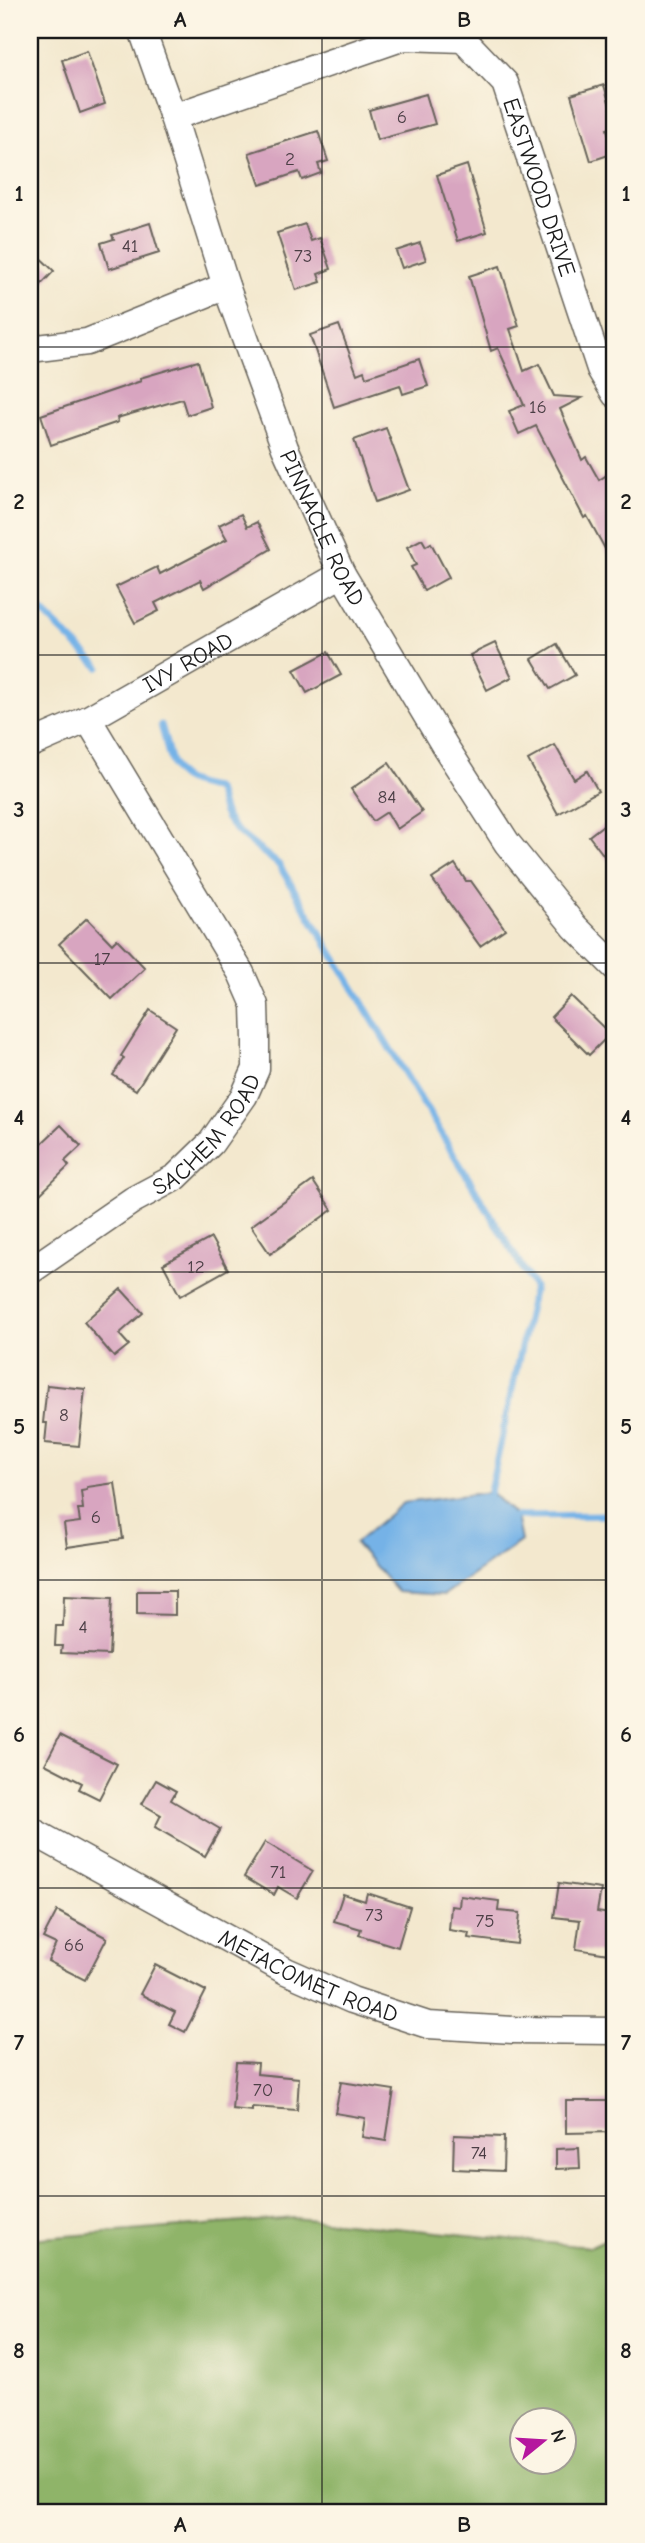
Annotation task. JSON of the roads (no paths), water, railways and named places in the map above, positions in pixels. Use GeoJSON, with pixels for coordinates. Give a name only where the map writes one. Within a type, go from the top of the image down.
{"type":"FeatureCollection","features":[{"type":"Feature","properties":{"kind":"street","name":"PINNACLE ROAD"},"geometry":{"type":"LineString","coordinates":[[142,30],[173,117],[226,286],[285,448],[342,574],[446,748],[507,843],[575,927],[615,967]]}},
{"type":"Feature","properties":{"kind":"street","name":"EASTWOOD DRIVE"},"geometry":{"type":"LineString","coordinates":[[173,117],[404,37],[463,39],[505,83],[600,369],[615,394]]}},
{"type":"Feature","properties":{"kind":"street"},"geometry":{"type":"LineString","coordinates":[[30,349],[87,342],[226,286]]}},
{"type":"Feature","properties":{"kind":"street","name":"IVY ROAD"},"geometry":{"type":"LineString","coordinates":[[30,742],[88,719],[342,574]]}},
{"type":"Feature","properties":{"kind":"street","name":"SACHEM ROAD"},"geometry":{"type":"LineString","coordinates":[[30,1271],[133,1200],[176,1177],[211,1143],[244,1096],[256,1069],[254,1005],[241,973],[88,719]]}},
{"type":"Feature","properties":{"kind":"street","name":"METACOMET ROAD"},"geometry":{"type":"LineString","coordinates":[[30,1830],[286,1971],[352,2000],[428,2025],[513,2030],[615,2031]]}},
{"type":"Feature","properties":{"kind":"water"},"geometry":{"type":"Polygon","coordinates":[[[490,1492],[516,1516],[521,1541],[444,1595],[398,1592],[355,1543],[403,1503],[490,1492]]]}},
{"type":"Feature","properties":{"kind":"waterway"},"geometry":{"type":"LineString","coordinates":[[30,600],[99,667]]}},
{"type":"Feature","properties":{"kind":"waterway"},"geometry":{"type":"LineString","coordinates":[[161,725],[174,770],[188,781],[215,788],[231,825],[279,865],[534,1287],[490,1492]]}},
{"type":"Feature","properties":{"kind":"waterway"},"geometry":{"type":"LineString","coordinates":[[516,1516],[615,1515]]}}]}
